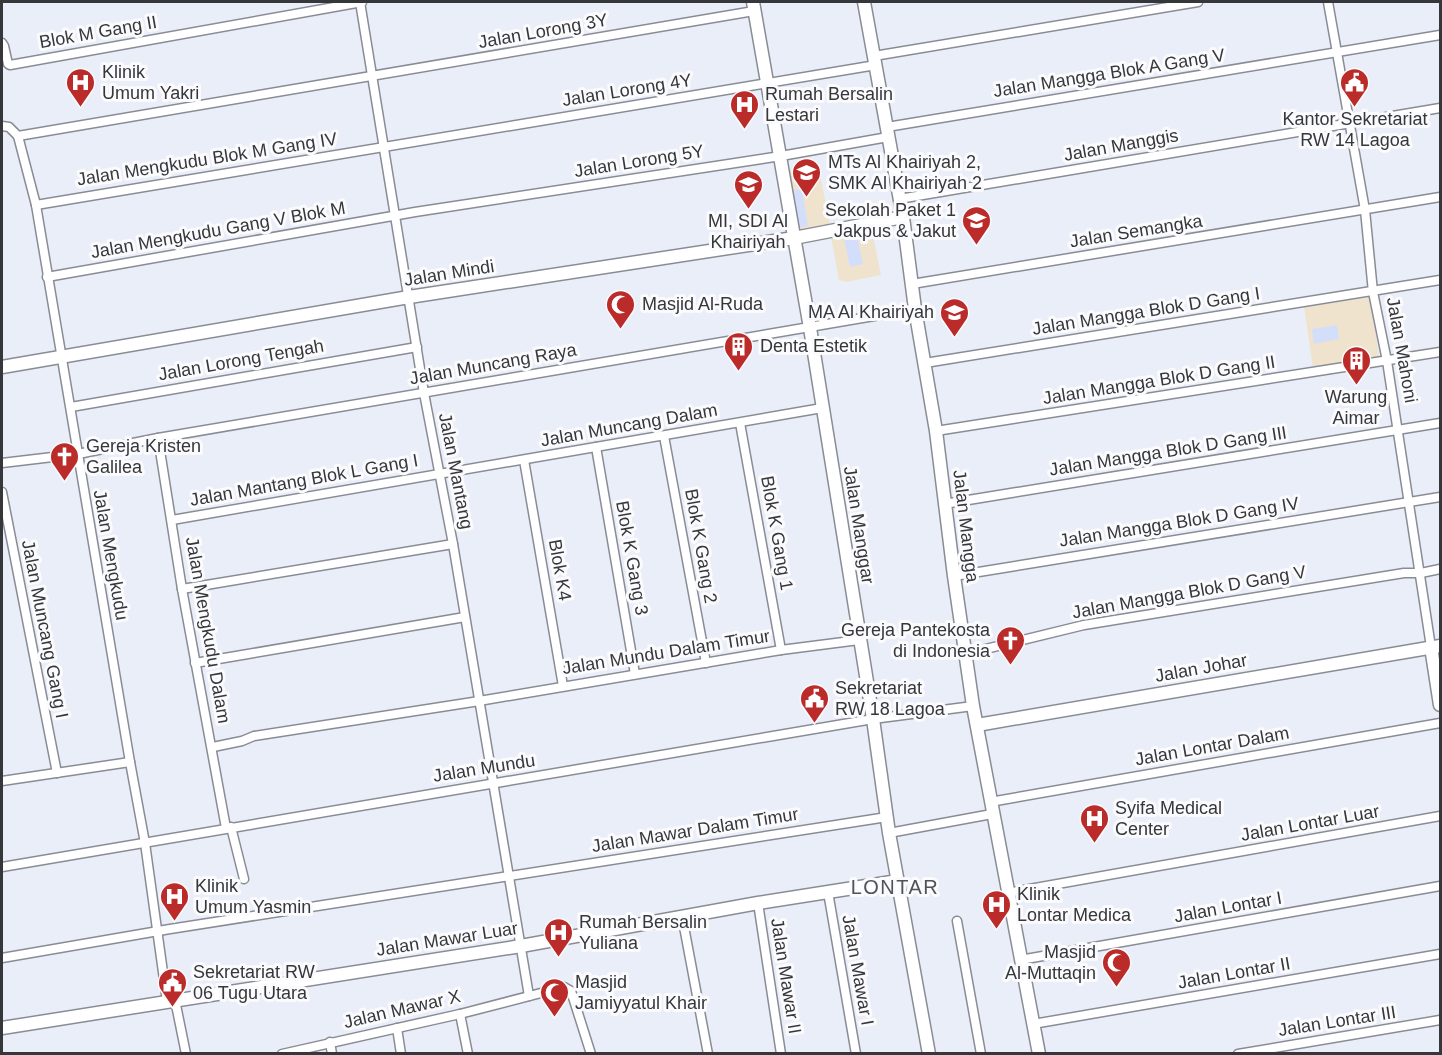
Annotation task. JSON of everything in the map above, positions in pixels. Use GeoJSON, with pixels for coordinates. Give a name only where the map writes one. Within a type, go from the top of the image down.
{"type":"FeatureCollection","features":[{"type":"Feature","properties":{"kind":"street","name":"Blok M Gang II"},"geometry":{"type":"LineString","coordinates":[[2,43],[10,65],[361,2]]}},
{"type":"Feature","properties":{"kind":"street","name":"Jalan Mantang"},"geometry":{"type":"LineString","coordinates":[[361,2],[424,393],[441,473],[520,946]]}},
{"type":"Feature","properties":{"kind":"street","name":"Jalan Mangga"},"geometry":{"type":"LineString","coordinates":[[864,2],[903,217],[915,309],[926,363],[973,706],[1039,1053]]}},
{"type":"Feature","properties":{"kind":"street","name":"Jalan Lorong 4Y"},"geometry":{"type":"LineString","coordinates":[[384,147],[767,84],[875,60],[1198,2]]}},
{"type":"Feature","properties":{"kind":"street","name":"Jalan Mahoni"},"geometry":{"type":"LineString","coordinates":[[1328,2],[1365,210],[1372,292],[1387,361],[1421,573],[1436,647],[1440,705]]}},
{"type":"Feature","properties":{"kind":"street","name":"Jalan Lorong 3Y"},"geometry":{"type":"LineString","coordinates":[[18,136],[374,77],[754,6]]}},
{"type":"Feature","properties":{"kind":"street","name":"Jalan Manggar"},"geometry":{"type":"LineString","coordinates":[[754,6],[810,328],[889,832],[928,1053]]}},
{"type":"Feature","properties":{"kind":"street","name":"Jalan Mangga Blok A Gang V"},"geometry":{"type":"LineString","coordinates":[[888,132],[1440,35]]}},
{"type":"Feature","properties":{"kind":"street","name":"Jalan Manggis"},"geometry":{"type":"LineString","coordinates":[[899,199],[1440,108]]}},
{"type":"Feature","properties":{"kind":"street"},"geometry":{"type":"LineString","coordinates":[[2,126],[9,127],[18,136]]}},
{"type":"Feature","properties":{"kind":"street","name":"Jalan Lorong 5Y"},"geometry":{"type":"LineString","coordinates":[[395,216],[781,156],[888,132]]}},
{"type":"Feature","properties":{"kind":"street","name":"Jalan Mengkudu"},"geometry":{"type":"LineString","coordinates":[[18,136],[36,205],[129,762],[145,843],[156,932],[171,1001],[186,1053]]}},
{"type":"Feature","properties":{"kind":"street","name":"Jalan Mengkudu Blok M Gang IV"},"geometry":{"type":"LineString","coordinates":[[36,205],[384,147]]}},
{"type":"Feature","properties":{"kind":"street","name":"Jalan Semangka"},"geometry":{"type":"LineString","coordinates":[[912,284],[1440,197]]}},
{"type":"Feature","properties":{"kind":"street","name":"Jalan Mengkudu Gang V Blok M"},"geometry":{"type":"LineString","coordinates":[[47,277],[395,216]]}},
{"type":"Feature","properties":{"kind":"street","name":"Jalan Mindi"},"geometry":{"type":"LineString","coordinates":[[2,367],[409,297],[794,238],[903,217]]}},
{"type":"Feature","properties":{"kind":"street","name":"Jalan Mangga Blok D Gang I"},"geometry":{"type":"LineString","coordinates":[[926,363],[1440,280]]}},
{"type":"Feature","properties":{"kind":"street","name":"Jalan Muncang Raya"},"geometry":{"type":"LineString","coordinates":[[2,463],[78,454],[158,438],[915,309]]}},
{"type":"Feature","properties":{"kind":"street","name":"Jalan Lorong Tengah"},"geometry":{"type":"LineString","coordinates":[[71,407],[417,347]]}},
{"type":"Feature","properties":{"kind":"street","name":"Jalan Mangga Blok D Gang II"},"geometry":{"type":"LineString","coordinates":[[936,431],[1440,352]]}},
{"type":"Feature","properties":{"kind":"street","name":"Jalan Muncang Dalam"},"geometry":{"type":"LineString","coordinates":[[441,473],[822,408]]}},
{"type":"Feature","properties":{"kind":"street","name":"Blok K Gang 1"},"geometry":{"type":"LineString","coordinates":[[740,423],[781,650]]}},
{"type":"Feature","properties":{"kind":"street","name":"Jalan Mangga Blok D Gang III"},"geometry":{"type":"LineString","coordinates":[[944,504],[1440,423]]}},
{"type":"Feature","properties":{"kind":"street","name":"Blok K Gang 2"},"geometry":{"type":"LineString","coordinates":[[664,436],[705,663]]}},
{"type":"Feature","properties":{"kind":"street","name":"Jalan Mengkudu Dalam"},"geometry":{"type":"LineString","coordinates":[[158,438],[195,663],[229,827],[244,879]]}},
{"type":"Feature","properties":{"kind":"street","name":"Blok K Gang 3"},"geometry":{"type":"LineString","coordinates":[[596,447],[635,674]]}},
{"type":"Feature","properties":{"kind":"street","name":"Blok K4"},"geometry":{"type":"LineString","coordinates":[[524,460],[563,686]]}},
{"type":"Feature","properties":{"kind":"street","name":"Jalan Mantang Blok L Gang I"},"geometry":{"type":"LineString","coordinates":[[172,520],[441,473]]}},
{"type":"Feature","properties":{"kind":"street","name":"Jalan Muncang Gang I"},"geometry":{"type":"LineString","coordinates":[[2,492],[57,773]]}},
{"type":"Feature","properties":{"kind":"street","name":"Jalan Mangga Blok D Gang IV"},"geometry":{"type":"LineString","coordinates":[[954,576],[1440,497]]}},
{"type":"Feature","properties":{"kind":"street"},"geometry":{"type":"LineString","coordinates":[[182,589],[453,544]]}},
{"type":"Feature","properties":{"kind":"street","name":"Jalan Mangga Blok D Gang V"},"geometry":{"type":"LineString","coordinates":[[965,654],[1084,625],[1440,569]]}},
{"type":"Feature","properties":{"kind":"street"},"geometry":{"type":"LineString","coordinates":[[195,663],[465,617]]}},
{"type":"Feature","properties":{"kind":"street","name":"Jalan Mundu Dalam Timur"},"geometry":{"type":"LineString","coordinates":[[213,747],[254,736],[781,650],[859,640]]}},
{"type":"Feature","properties":{"kind":"street","name":"Jalan Johar"},"geometry":{"type":"LineString","coordinates":[[977,725],[1436,647]]}},
{"type":"Feature","properties":{"kind":"street","name":"Jalan Mundu"},"geometry":{"type":"LineString","coordinates":[[2,867],[873,719],[973,706]]}},
{"type":"Feature","properties":{"kind":"street","name":"Jalan Lontar Dalam"},"geometry":{"type":"LineString","coordinates":[[889,832],[991,808],[1440,723]]}},
{"type":"Feature","properties":{"kind":"street"},"geometry":{"type":"LineString","coordinates":[[2,781],[129,762]]}},
{"type":"Feature","properties":{"kind":"street","name":"Jalan Lontar Luar"},"geometry":{"type":"LineString","coordinates":[[1007,893],[1440,816]]}},
{"type":"Feature","properties":{"kind":"street","name":"Jalan Mawar Dalam Timur"},"geometry":{"type":"LineString","coordinates":[[2,958],[887,817]]}},
{"type":"Feature","properties":{"kind":"street","name":"Jalan Mawar Luar"},"geometry":{"type":"LineString","coordinates":[[2,1028],[520,946],[898,880]]}},
{"type":"Feature","properties":{"kind":"street","name":"Jalan Lontar I"},"geometry":{"type":"LineString","coordinates":[[1020,960],[1440,886]]}},
{"type":"Feature","properties":{"kind":"street","name":"Jalan Mawar I"},"geometry":{"type":"LineString","coordinates":[[828,892],[856,1053]]}},
{"type":"Feature","properties":{"kind":"street","name":"Jalan Mawar II"},"geometry":{"type":"LineString","coordinates":[[758,903],[781,1053]]}},
{"type":"Feature","properties":{"kind":"street"},"geometry":{"type":"LineString","coordinates":[[682,916],[708,1053]]}},
{"type":"Feature","properties":{"kind":"street"},"geometry":{"type":"LineString","coordinates":[[957,921],[981,1053]]}},
{"type":"Feature","properties":{"kind":"street"},"geometry":{"type":"LineString","coordinates":[[520,946],[529,996]]}},
{"type":"Feature","properties":{"kind":"street","name":"Jalan Lontar II"},"geometry":{"type":"LineString","coordinates":[[1033,1023],[1440,954]]}},
{"type":"Feature","properties":{"kind":"street","name":"Jalan Mawar X"},"geometry":{"type":"LineString","coordinates":[[282,1053],[460,1014],[564,987],[569,988],[591,1053]]}},
{"type":"Feature","properties":{"kind":"street"},"geometry":{"type":"LineString","coordinates":[[460,1014],[468,1053]]}},
{"type":"Feature","properties":{"kind":"street","name":"Jalan Lontar III"},"geometry":{"type":"LineString","coordinates":[[1238,1053],[1440,1020]]}},
{"type":"Feature","properties":{"kind":"street"},"geometry":{"type":"LineString","coordinates":[[397,1028],[401,1053]]}},
{"type":"Feature","properties":{"kind":"street"},"geometry":{"type":"LineString","coordinates":[[330,1042],[332,1053]]}},
{"type":"Feature","properties":{"kind":"shaded area","name":"MTs Al Khairiyah 2, SMK Al Khairiyah 2"},"geometry":{"type":"Polygon","coordinates":[[[818,165],[830,224],[796,231],[784,171],[818,165]]]}},
{"type":"Feature","properties":{"kind":"shaded area"},"geometry":{"type":"Polygon","coordinates":[[[802,189],[808,226],[797,228],[790,191],[802,189]]]}},
{"type":"Feature","properties":{"kind":"shaded area"},"geometry":{"type":"Polygon","coordinates":[[[872,230],[881,275],[846,282],[839,280],[831,237],[872,230]]]}},
{"type":"Feature","properties":{"kind":"shaded area"},"geometry":{"type":"Polygon","coordinates":[[[857,236],[863,264],[850,267],[844,239],[857,236]]]}},
{"type":"Feature","properties":{"kind":"shaded area"},"geometry":{"type":"Polygon","coordinates":[[[1371,297],[1379,357],[1313,368],[1304,307],[1371,297]]]}},
{"type":"Feature","properties":{"kind":"shaded area"},"geometry":{"type":"Polygon","coordinates":[[[1337,325],[1339,339],[1314,344],[1312,329],[1337,325]]]}},
{"type":"Feature","properties":{"kind":"place","name":"Klinik Umum Yakri"},"geometry":{"type":"Point","coordinates":[81,108]}},
{"type":"Feature","properties":{"kind":"place","name":"Kantor Sekretariat RW 14 Lagoa"},"geometry":{"type":"Point","coordinates":[1355,108]}},
{"type":"Feature","properties":{"kind":"place","name":"Rumah Bersalin Lestari"},"geometry":{"type":"Point","coordinates":[744,130]}},
{"type":"Feature","properties":{"kind":"place","name":"MTs Al Khairiyah 2, SMK Al Khairiyah 2"},"geometry":{"type":"Point","coordinates":[807,198]}},
{"type":"Feature","properties":{"kind":"place","name":"MI, SDI Al Khairiyah"},"geometry":{"type":"Point","coordinates":[748,210]}},
{"type":"Feature","properties":{"kind":"place","name":"Sekolah Paket 1 Jakpus & Jakut"},"geometry":{"type":"Point","coordinates":[977,246]}},
{"type":"Feature","properties":{"kind":"place","name":"Masjid Al-Ruda"},"geometry":{"type":"Point","coordinates":[621,330]}},
{"type":"Feature","properties":{"kind":"place","name":"MA Al Khairiyah"},"geometry":{"type":"Point","coordinates":[955,338]}},
{"type":"Feature","properties":{"kind":"place","name":"Denta Estetik"},"geometry":{"type":"Point","coordinates":[739,372]}},
{"type":"Feature","properties":{"kind":"place","name":"Warung Aimar"},"geometry":{"type":"Point","coordinates":[1356,386]}},
{"type":"Feature","properties":{"kind":"place","name":"Gereja Kristen Galilea"},"geometry":{"type":"Point","coordinates":[65,482]}},
{"type":"Feature","properties":{"kind":"place","name":"Gereja Pantekosta di Indonesia"},"geometry":{"type":"Point","coordinates":[1011,666]}},
{"type":"Feature","properties":{"kind":"place","name":"Sekretariat RW 18 Lagoa"},"geometry":{"type":"Point","coordinates":[814,724]}},
{"type":"Feature","properties":{"kind":"place","name":"Syifa Medical Center"},"geometry":{"type":"Point","coordinates":[1094,844]}},
{"type":"Feature","properties":{"kind":"place","name":"Klinik Umum Yasmin"},"geometry":{"type":"Point","coordinates":[174,922]}},
{"type":"Feature","properties":{"kind":"place","name":"Klinik Lontar Medica"},"geometry":{"type":"Point","coordinates":[996,930]}},
{"type":"Feature","properties":{"kind":"place","name":"Rumah Bersalin Yuliana"},"geometry":{"type":"Point","coordinates":[558,958]}},
{"type":"Feature","properties":{"kind":"place","name":"Masjid Al-Muttaqin"},"geometry":{"type":"Point","coordinates":[1117,988]}},
{"type":"Feature","properties":{"kind":"place","name":"Sekretariat RW 06 Tugu Utara"},"geometry":{"type":"Point","coordinates":[172,1008]}},
{"type":"Feature","properties":{"kind":"place","name":"Masjid Jamiyyatul Khair"},"geometry":{"type":"Point","coordinates":[554,1018]}},
{"type":"Feature","properties":{"kind":"district","name":"LONTAR"},"geometry":{"type":"Point","coordinates":[895,887]}}]}
